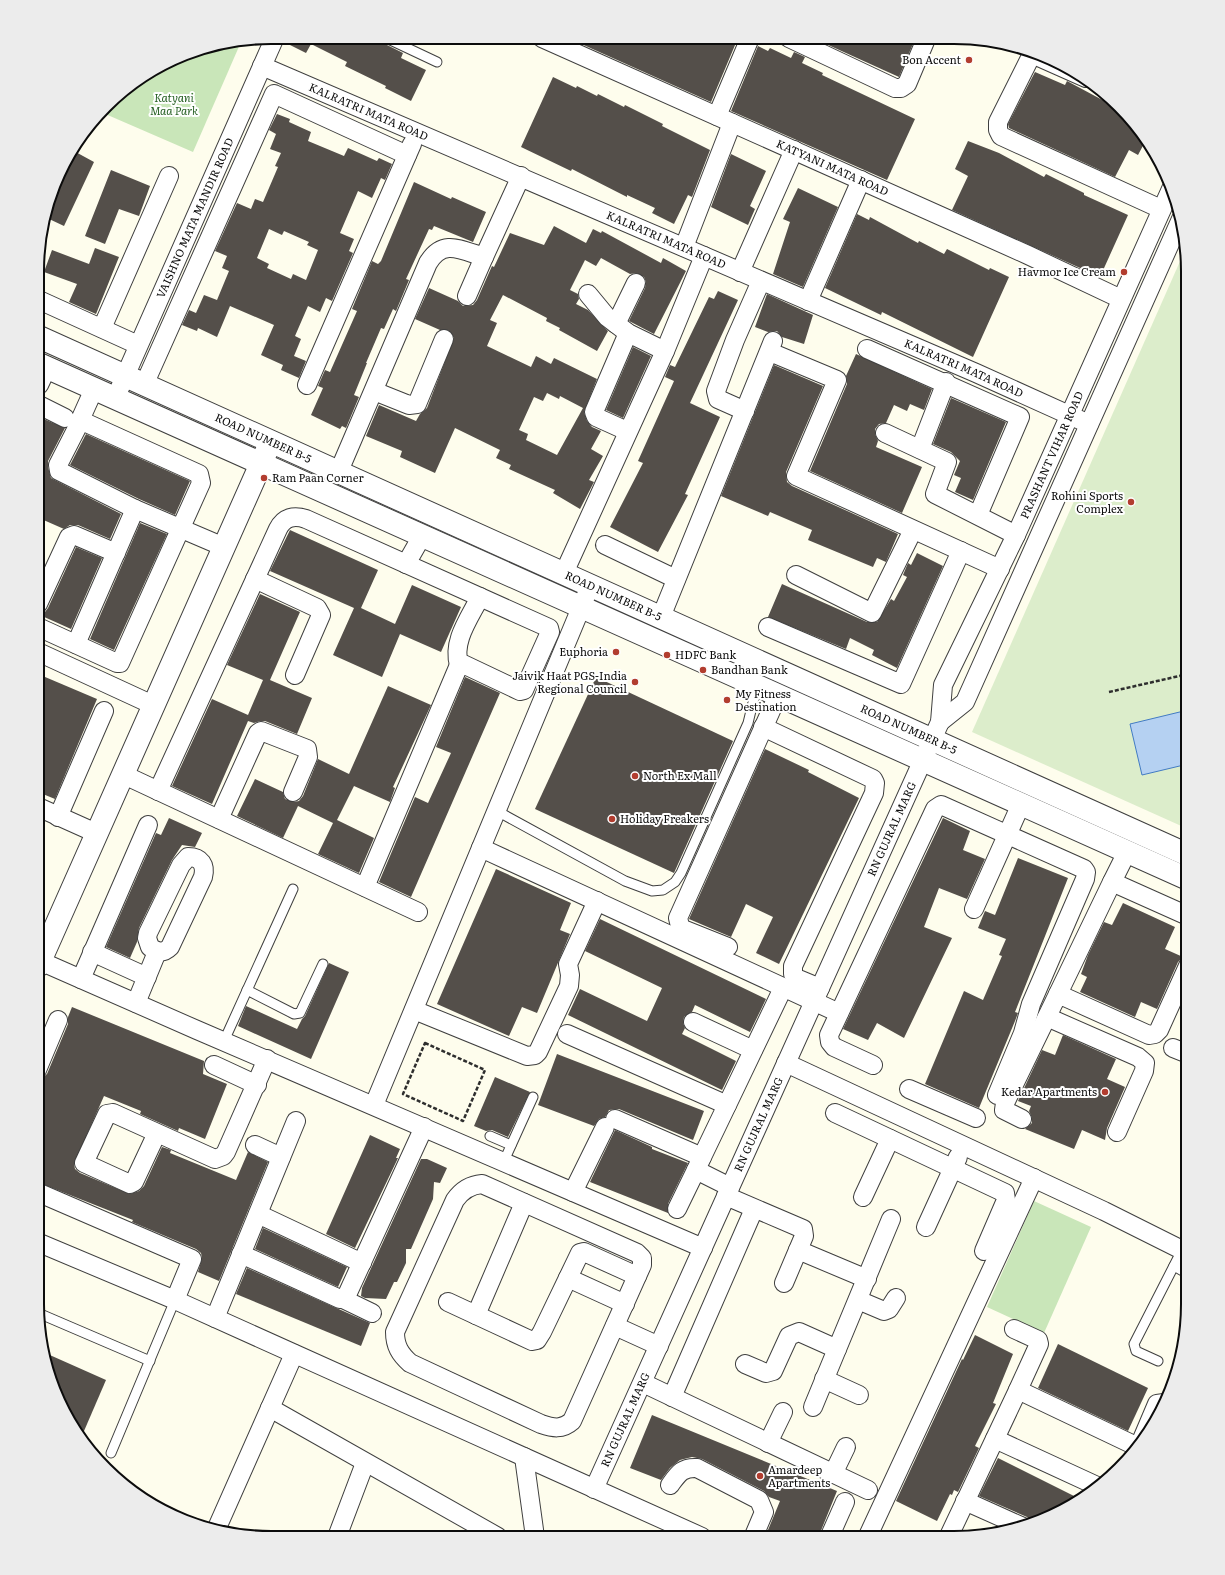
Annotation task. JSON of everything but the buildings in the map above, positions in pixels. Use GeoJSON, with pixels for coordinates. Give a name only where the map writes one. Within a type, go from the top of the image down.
{"type":"FeatureCollection","features":[{"type":"Feature","properties":{"kind":"street","name":"VAISHNO MATA MANDIR ROAD"},"geometry":{"type":"LineString","coordinates":[[115,399],[135,380],[138,345],[272,44]]}},
{"type":"Feature","properties":{"kind":"street","name":"KATYANI MATA ROAD"},"geometry":{"type":"LineString","coordinates":[[556,44],[1028,255],[1121,299]]}},
{"type":"Feature","properties":{"kind":"street"},"geometry":{"type":"LineString","coordinates":[[684,247],[748,44]]}},
{"type":"Feature","properties":{"kind":"street"},"geometry":{"type":"LineString","coordinates":[[803,44],[895,88],[901,88],[907,84],[924,44]]}},
{"type":"Feature","properties":{"kind":"street"},"geometry":{"type":"LineString","coordinates":[[1030,57],[998,122],[998,130],[1001,136],[1161,209]]}},
{"type":"Feature","properties":{"kind":"street","name":"KALRATRI MATA ROAD"},"geometry":{"type":"LineString","coordinates":[[262,66],[521,176],[976,373],[1089,424]]}},
{"type":"Feature","properties":{"kind":"street"},"geometry":{"type":"LineString","coordinates":[[135,380],[274,94],[406,155]]}},
{"type":"Feature","properties":{"kind":"street"},"geometry":{"type":"LineString","coordinates":[[307,385],[417,132]]}},
{"type":"Feature","properties":{"kind":"street"},"geometry":{"type":"LineString","coordinates":[[740,272],[794,150]]}},
{"type":"Feature","properties":{"kind":"street"},"geometry":{"type":"LineString","coordinates":[[102,328],[169,176]]}},
{"type":"Feature","properties":{"kind":"street"},"geometry":{"type":"LineString","coordinates":[[467,296],[521,176]]}},
{"type":"Feature","properties":{"kind":"street"},"geometry":{"type":"LineString","coordinates":[[808,301],[861,180]]}},
{"type":"Feature","properties":{"kind":"street","name":"PRASHANT VIHAR ROAD"},"geometry":{"type":"LineString","coordinates":[[923,760],[936,731],[943,685],[1016,535],[1168,195]]}},
{"type":"Feature","properties":{"kind":"street","name":"PRASHANT VIHAR ROAD"},"geometry":{"type":"LineString","coordinates":[[936,731],[965,702],[1177,228]]}},
{"type":"Feature","properties":{"kind":"street"},"geometry":{"type":"LineString","coordinates":[[339,471],[428,263],[434,254],[442,248],[451,247],[484,257]]}},
{"type":"Feature","properties":{"kind":"street"},"geometry":{"type":"LineString","coordinates":[[564,573],[627,431],[665,351],[704,256]]}},
{"type":"Feature","properties":{"kind":"street"},"geometry":{"type":"LineString","coordinates":[[745,411],[718,399],[716,391],[735,340],[761,281]]}},
{"type":"Feature","properties":{"kind":"street"},"geometry":{"type":"LineString","coordinates":[[627,431],[596,416],[594,412],[636,283]]}},
{"type":"Feature","properties":{"kind":"street"},"geometry":{"type":"LineString","coordinates":[[588,294],[607,317],[622,328],[665,351]]}},
{"type":"Feature","properties":{"kind":"street"},"geometry":{"type":"LineString","coordinates":[[44,302],[138,345]]}},
{"type":"Feature","properties":{"kind":"street","name":"ROAD NUMBER B-5"},"geometry":{"type":"LineString","coordinates":[[44,339],[339,471],[590,586],[936,731],[1181,852]]}},
{"type":"Feature","properties":{"kind":"street"},"geometry":{"type":"LineString","coordinates":[[374,391],[409,405],[417,404],[444,339]]}},
{"type":"Feature","properties":{"kind":"street"},"geometry":{"type":"LineString","coordinates":[[662,617],[676,579],[772,346],[837,380],[796,476],[1000,569]]}},
{"type":"Feature","properties":{"kind":"street"},"geometry":{"type":"LineString","coordinates":[[867,349],[946,382],[1020,417],[978,515]]}},
{"type":"Feature","properties":{"kind":"street"},"geometry":{"type":"LineString","coordinates":[[44,373],[94,389],[1181,876]]}},
{"type":"Feature","properties":{"kind":"street"},"geometry":{"type":"LineString","coordinates":[[920,449],[946,382]]}},
{"type":"Feature","properties":{"kind":"street"},"geometry":{"type":"LineString","coordinates":[[94,389],[73,419],[58,465],[59,471],[135,509],[224,547]]}},
{"type":"Feature","properties":{"kind":"street"},"geometry":{"type":"LineString","coordinates":[[44,407],[199,474],[201,483],[120,663],[116,663],[44,630]]}},
{"type":"Feature","properties":{"kind":"street"},"geometry":{"type":"LineString","coordinates":[[885,433],[947,462],[935,494],[1016,535]]}},
{"type":"Feature","properties":{"kind":"street"},"geometry":{"type":"LineString","coordinates":[[44,952],[270,441]]}},
{"type":"Feature","properties":{"kind":"street"},"geometry":{"type":"LineString","coordinates":[[76,644],[135,509]]}},
{"type":"Feature","properties":{"kind":"street"},"geometry":{"type":"LineString","coordinates":[[158,791],[255,578],[281,524],[285,520],[295,516],[306,519],[549,628],[550,632],[524,690],[520,690],[464,664],[459,665]]}},
{"type":"Feature","properties":{"kind":"street"},"geometry":{"type":"LineString","coordinates":[[796,575],[872,613],[913,530]]}},
{"type":"Feature","properties":{"kind":"street"},"geometry":{"type":"LineString","coordinates":[[44,591],[69,536],[74,535],[116,554]]}},
{"type":"Feature","properties":{"kind":"street"},"geometry":{"type":"LineString","coordinates":[[406,564],[422,536]]}},
{"type":"Feature","properties":{"kind":"street"},"geometry":{"type":"LineString","coordinates":[[605,545],[676,579]]}},
{"type":"Feature","properties":{"kind":"street"},"geometry":{"type":"LineString","coordinates":[[768,627],[901,684],[961,551]]}},
{"type":"Feature","properties":{"kind":"street"},"geometry":{"type":"LineString","coordinates":[[255,578],[317,608],[320,612],[321,616],[295,675]]}},
{"type":"Feature","properties":{"kind":"street"},"geometry":{"type":"LineString","coordinates":[[374,1105],[590,586]]}},
{"type":"Feature","properties":{"kind":"street"},"geometry":{"type":"LineString","coordinates":[[365,887],[459,665],[456,656],[458,642],[480,597]]}},
{"type":"Feature","properties":{"kind":"street"},"geometry":{"type":"LineString","coordinates":[[44,655],[154,705]]}},
{"type":"Feature","properties":{"kind":"street"},"geometry":{"type":"LineString","coordinates":[[728,947],[683,929],[680,926],[678,918],[778,695]]}},
{"type":"Feature","properties":{"kind":"street"},"geometry":{"type":"LineString","coordinates":[[58,817],[104,711]]}},
{"type":"Feature","properties":{"kind":"street"},"geometry":{"type":"LineString","coordinates":[[763,727],[873,779],[875,783],[874,793],[793,966],[792,974],[838,1013]]}},
{"type":"Feature","properties":{"kind":"street"},"geometry":{"type":"LineString","coordinates":[[219,819],[258,733],[261,731],[307,749],[308,757],[293,792]]}},
{"type":"Feature","properties":{"kind":"street","name":"RN GUJRAL MARG"},"geometry":{"type":"LineString","coordinates":[[594,1489],[923,760]]}},
{"type":"Feature","properties":{"kind":"street"},"geometry":{"type":"LineString","coordinates":[[122,774],[418,912]]}},
{"type":"Feature","properties":{"kind":"street"},"geometry":{"type":"LineString","coordinates":[[974,909],[1021,804]]}},
{"type":"Feature","properties":{"kind":"street"},"geometry":{"type":"LineString","coordinates":[[873,1065],[834,1047],[830,1042],[829,1035],[838,1013],[937,807],[942,805],[1084,869],[1086,874],[1031,1004],[1023,1033],[997,1095]]}},
{"type":"Feature","properties":{"kind":"street"},"geometry":{"type":"LineString","coordinates":[[44,810],[96,833]]}},
{"type":"Feature","properties":{"kind":"street"},"geometry":{"type":"LineString","coordinates":[[81,979],[148,824]]}},
{"type":"Feature","properties":{"kind":"street"},"geometry":{"type":"LineString","coordinates":[[482,848],[783,988],[817,995]]}},
{"type":"Feature","properties":{"kind":"street"},"geometry":{"type":"LineString","coordinates":[[1022,1119],[1006,1112],[1004,1108],[1127,852]]}},
{"type":"Feature","properties":{"kind":"street"},"geometry":{"type":"LineString","coordinates":[[188,857],[194,857],[202,863],[204,867],[203,877],[170,947],[162,952],[157,952],[150,947],[147,942],[148,933],[180,865],[188,857]]}},
{"type":"Feature","properties":{"kind":"street"},"geometry":{"type":"LineString","coordinates":[[1112,882],[1181,913]]}},
{"type":"Feature","properties":{"kind":"street"},"geometry":{"type":"LineString","coordinates":[[414,1010],[527,1056],[535,1055],[538,1052],[569,986],[570,975],[568,964],[597,901]]}},
{"type":"Feature","properties":{"kind":"street"},"geometry":{"type":"LineString","coordinates":[[92,952],[147,977]]}},
{"type":"Feature","properties":{"kind":"street"},"geometry":{"type":"LineString","coordinates":[[136,1003],[157,952]]}},
{"type":"Feature","properties":{"kind":"street"},"geometry":{"type":"LineString","coordinates":[[44,965],[81,979],[703,1248]]}},
{"type":"Feature","properties":{"kind":"street"},"geometry":{"type":"LineString","coordinates":[[1058,994],[1149,1036],[1159,1030],[1181,981]]}},
{"type":"Feature","properties":{"kind":"street"},"geometry":{"type":"LineString","coordinates":[[678,1209],[783,988]]}},
{"type":"Feature","properties":{"kind":"street"},"geometry":{"type":"LineString","coordinates":[[1047,1017],[1138,1057],[1145,1063],[1144,1071],[1117,1132]]}},
{"type":"Feature","properties":{"kind":"street"},"geometry":{"type":"LineString","coordinates":[[44,1055],[58,1020]]}},
{"type":"Feature","properties":{"kind":"street"},"geometry":{"type":"LineString","coordinates":[[693,1022],[753,1050]]}},
{"type":"Feature","properties":{"kind":"street"},"geometry":{"type":"LineString","coordinates":[[567,1034],[727,1105]]}},
{"type":"Feature","properties":{"kind":"street"},"geometry":{"type":"LineString","coordinates":[[157,1133],[215,1159],[219,1158],[226,1152],[257,1085],[267,1059]]}},
{"type":"Feature","properties":{"kind":"street"},"geometry":{"type":"LineString","coordinates":[[786,1063],[1034,1178],[1181,1250]]}},
{"type":"Feature","properties":{"kind":"street"},"geometry":{"type":"LineString","coordinates":[[214,1065],[257,1085]]}},
{"type":"Feature","properties":{"kind":"street"},"geometry":{"type":"LineString","coordinates":[[909,1089],[976,1118]]}},
{"type":"Feature","properties":{"kind":"street"},"geometry":{"type":"LineString","coordinates":[[935,1132],[948,1106]]}},
{"type":"Feature","properties":{"kind":"street"},"geometry":{"type":"LineString","coordinates":[[835,1113],[1005,1194],[1007,1196],[984,1251]]}},
{"type":"Feature","properties":{"kind":"street"},"geometry":{"type":"LineString","coordinates":[[215,1318],[296,1121]]}},
{"type":"Feature","properties":{"kind":"street"},"geometry":{"type":"LineString","coordinates":[[573,1192],[610,1123],[699,1164],[728,1192],[754,1209],[803,1229],[804,1236],[784,1283]]}},
{"type":"Feature","properties":{"kind":"street"},"geometry":{"type":"LineString","coordinates":[[343,1299],[349,1292],[424,1127]]}},
{"type":"Feature","properties":{"kind":"street"},"geometry":{"type":"LineString","coordinates":[[863,1197],[890,1139]]}},
{"type":"Feature","properties":{"kind":"street"},"geometry":{"type":"LineString","coordinates":[[255,1145],[281,1158]]}},
{"type":"Feature","properties":{"kind":"street"},"geometry":{"type":"LineString","coordinates":[[926,1227],[963,1145]]}},
{"type":"Feature","properties":{"kind":"street"},"geometry":{"type":"LineString","coordinates":[[870,1531],[1034,1178]]}},
{"type":"Feature","properties":{"kind":"street"},"geometry":{"type":"LineString","coordinates":[[482,1184],[637,1253],[642,1258],[642,1265],[637,1276],[572,1421],[568,1425],[561,1427],[553,1428],[541,1424],[410,1363],[402,1357],[395,1341],[395,1332],[459,1195],[472,1185],[482,1184]]}},
{"type":"Feature","properties":{"kind":"street"},"geometry":{"type":"LineString","coordinates":[[44,1195],[192,1259],[175,1300]]}},
{"type":"Feature","properties":{"kind":"street"},"geometry":{"type":"LineString","coordinates":[[476,1315],[524,1203]]}},
{"type":"Feature","properties":{"kind":"street"},"geometry":{"type":"LineString","coordinates":[[672,1398],[754,1209]]}},
{"type":"Feature","properties":{"kind":"street"},"geometry":{"type":"LineString","coordinates":[[258,1214],[362,1263]]}},
{"type":"Feature","properties":{"kind":"street"},"geometry":{"type":"LineString","coordinates":[[813,1407],[891,1219]]}},
{"type":"Feature","properties":{"kind":"street"},"geometry":{"type":"LineString","coordinates":[[44,1245],[175,1300],[687,1531]]}},
{"type":"Feature","properties":{"kind":"street"},"geometry":{"type":"LineString","coordinates":[[798,1250],[867,1279]]}},
{"type":"Feature","properties":{"kind":"street"},"geometry":{"type":"LineString","coordinates":[[448,1302],[532,1341],[536,1340],[542,1332],[580,1253],[584,1252],[637,1276]]}},
{"type":"Feature","properties":{"kind":"street"},"geometry":{"type":"LineString","coordinates":[[241,1254],[372,1313]]}},
{"type":"Feature","properties":{"kind":"street"},"geometry":{"type":"LineString","coordinates":[[568,1278],[625,1304]]}},
{"type":"Feature","properties":{"kind":"street"},"geometry":{"type":"LineString","coordinates":[[858,1300],[884,1311],[889,1309],[896,1298]]}},
{"type":"Feature","properties":{"kind":"street"},"geometry":{"type":"LineString","coordinates":[[615,1326],[659,1346]]}},
{"type":"Feature","properties":{"kind":"street"},"geometry":{"type":"LineString","coordinates":[[951,1531],[1039,1344],[1038,1340],[1014,1329]]}},
{"type":"Feature","properties":{"kind":"street"},"geometry":{"type":"LineString","coordinates":[[745,1364],[766,1373],[773,1371],[789,1336],[799,1332],[837,1349]]}},
{"type":"Feature","properties":{"kind":"street"},"geometry":{"type":"LineString","coordinates":[[218,1525],[294,1354]]}},
{"type":"Feature","properties":{"kind":"street"},"geometry":{"type":"LineString","coordinates":[[824,1379],[859,1396]]}},
{"type":"Feature","properties":{"kind":"street"},"geometry":{"type":"LineString","coordinates":[[643,1383],[868,1490]]}},
{"type":"Feature","properties":{"kind":"street"},"geometry":{"type":"LineString","coordinates":[[1018,1390],[1133,1444]]}},
{"type":"Feature","properties":{"kind":"street"},"geometry":{"type":"LineString","coordinates":[[1153,1413],[1158,1404]]}},
{"type":"Feature","properties":{"kind":"street"},"geometry":{"type":"LineString","coordinates":[[270,1408],[486,1531]]}},
{"type":"Feature","properties":{"kind":"street"},"geometry":{"type":"LineString","coordinates":[[768,1443],[783,1412]]}},
{"type":"Feature","properties":{"kind":"street"},"geometry":{"type":"LineString","coordinates":[[995,1439],[1093,1484]]}},
{"type":"Feature","properties":{"kind":"street"},"geometry":{"type":"LineString","coordinates":[[833,1474],[846,1447]]}},
{"type":"Feature","properties":{"kind":"street"},"geometry":{"type":"LineString","coordinates":[[524,1457],[534,1531]]}},
{"type":"Feature","properties":{"kind":"street"},"geometry":{"type":"LineString","coordinates":[[340,1531],[365,1463]]}},
{"type":"Feature","properties":{"kind":"street"},"geometry":{"type":"LineString","coordinates":[[670,1485],[682,1470],[697,1468],[759,1500],[764,1512],[760,1531]]}},
{"type":"Feature","properties":{"kind":"street"},"geometry":{"type":"LineString","coordinates":[[965,1501],[1014,1522]]}},
{"type":"Feature","properties":{"kind":"street"},"geometry":{"type":"LineString","coordinates":[[832,1531],[845,1502]]}},
{"type":"Feature","properties":{"kind":"lane"},"geometry":{"type":"LineString","coordinates":[[399,44],[437,62]]}},
{"type":"Feature","properties":{"kind":"lane"},"geometry":{"type":"LineString","coordinates":[[497,811],[625,881],[652,891],[663,890],[675,882],[681,873],[748,723],[757,686]]}},
{"type":"Feature","properties":{"kind":"lane"},"geometry":{"type":"LineString","coordinates":[[224,1041],[293,888]]}},
{"type":"Feature","properties":{"kind":"lane"},"geometry":{"type":"LineString","coordinates":[[247,990],[294,1014],[297,1014],[303,1010],[323,964]]}},
{"type":"Feature","properties":{"kind":"lane"},"geometry":{"type":"LineString","coordinates":[[504,1162],[533,1097]]}},
{"type":"Feature","properties":{"kind":"lane"},"geometry":{"type":"LineString","coordinates":[[490,1136],[511,1145]]}},
{"type":"Feature","properties":{"kind":"lane"},"geometry":{"type":"LineString","coordinates":[[1158,1361],[1136,1351],[1134,1344],[1174,1266],[1181,1257]]}},
{"type":"Feature","properties":{"kind":"lane"},"geometry":{"type":"LineString","coordinates":[[1174,1266],[1181,1270]]}},
{"type":"Feature","properties":{"kind":"lane"},"geometry":{"type":"LineString","coordinates":[[111,1453],[175,1300]]}},
{"type":"Feature","properties":{"kind":"lane"},"geometry":{"type":"LineString","coordinates":[[44,1316],[150,1361]]}},
{"type":"Feature","properties":{"kind":"path"},"geometry":{"type":"LineString","coordinates":[[1109,692],[1181,676]]}},
{"type":"Feature","properties":{"kind":"path"},"geometry":{"type":"LineString","coordinates":[[425,1043],[486,1070],[463,1121],[430,1106],[403,1094],[425,1043]]}},
{"type":"Feature","properties":{"kind":"green space","name":"Katyani Maa Park"},"geometry":{"type":"Polygon","coordinates":[[[239,46],[193,152],[107,115],[121,100],[145,82],[171,67],[198,56],[239,46]]]}},
{"type":"Feature","properties":{"kind":"green space","name":"Rohini Sports Complex"},"geometry":{"type":"Polygon","coordinates":[[[1181,259],[1181,826],[972,732],[1181,259]]]}},
{"type":"Feature","properties":{"kind":"green space"},"geometry":{"type":"Polygon","coordinates":[[[1034,1201],[1091,1227],[1044,1333],[987,1307],[1034,1201]]]}},
{"type":"Feature","properties":{"kind":"water"},"geometry":{"type":"Polygon","coordinates":[[[1181,712],[1181,766],[1142,775],[1130,724],[1181,712]]]}},
{"type":"Feature","properties":{"kind":"place","name":"Bon Accent"},"geometry":{"type":"Point","coordinates":[969,60]}},
{"type":"Feature","properties":{"kind":"place","name":"Havmor Ice Cream"},"geometry":{"type":"Point","coordinates":[1124,272]}},
{"type":"Feature","properties":{"kind":"place","name":"Ram Paan Corner"},"geometry":{"type":"Point","coordinates":[264,478]}},
{"type":"Feature","properties":{"kind":"place","name":"Rohini Sports Complex"},"geometry":{"type":"Point","coordinates":[1131,502]}},
{"type":"Feature","properties":{"kind":"place","name":"Euphoria"},"geometry":{"type":"Point","coordinates":[616,652]}},
{"type":"Feature","properties":{"kind":"place","name":"HDFC Bank"},"geometry":{"type":"Point","coordinates":[667,655]}},
{"type":"Feature","properties":{"kind":"place","name":"Bandhan Bank"},"geometry":{"type":"Point","coordinates":[703,670]}},
{"type":"Feature","properties":{"kind":"place","name":"Jaivik Haat PGS-India Regional Council"},"geometry":{"type":"Point","coordinates":[635,682]}},
{"type":"Feature","properties":{"kind":"place","name":"My Fitness Destination"},"geometry":{"type":"Point","coordinates":[727,700]}},
{"type":"Feature","properties":{"kind":"place","name":"North Ex Mall"},"geometry":{"type":"Point","coordinates":[635,776]}},
{"type":"Feature","properties":{"kind":"place","name":"Holiday Freakers"},"geometry":{"type":"Point","coordinates":[612,819]}},
{"type":"Feature","properties":{"kind":"place","name":"Kedar Apartments"},"geometry":{"type":"Point","coordinates":[1105,1092]}},
{"type":"Feature","properties":{"kind":"place","name":"Amardeep Apartments"},"geometry":{"type":"Point","coordinates":[760,1476]}}]}
